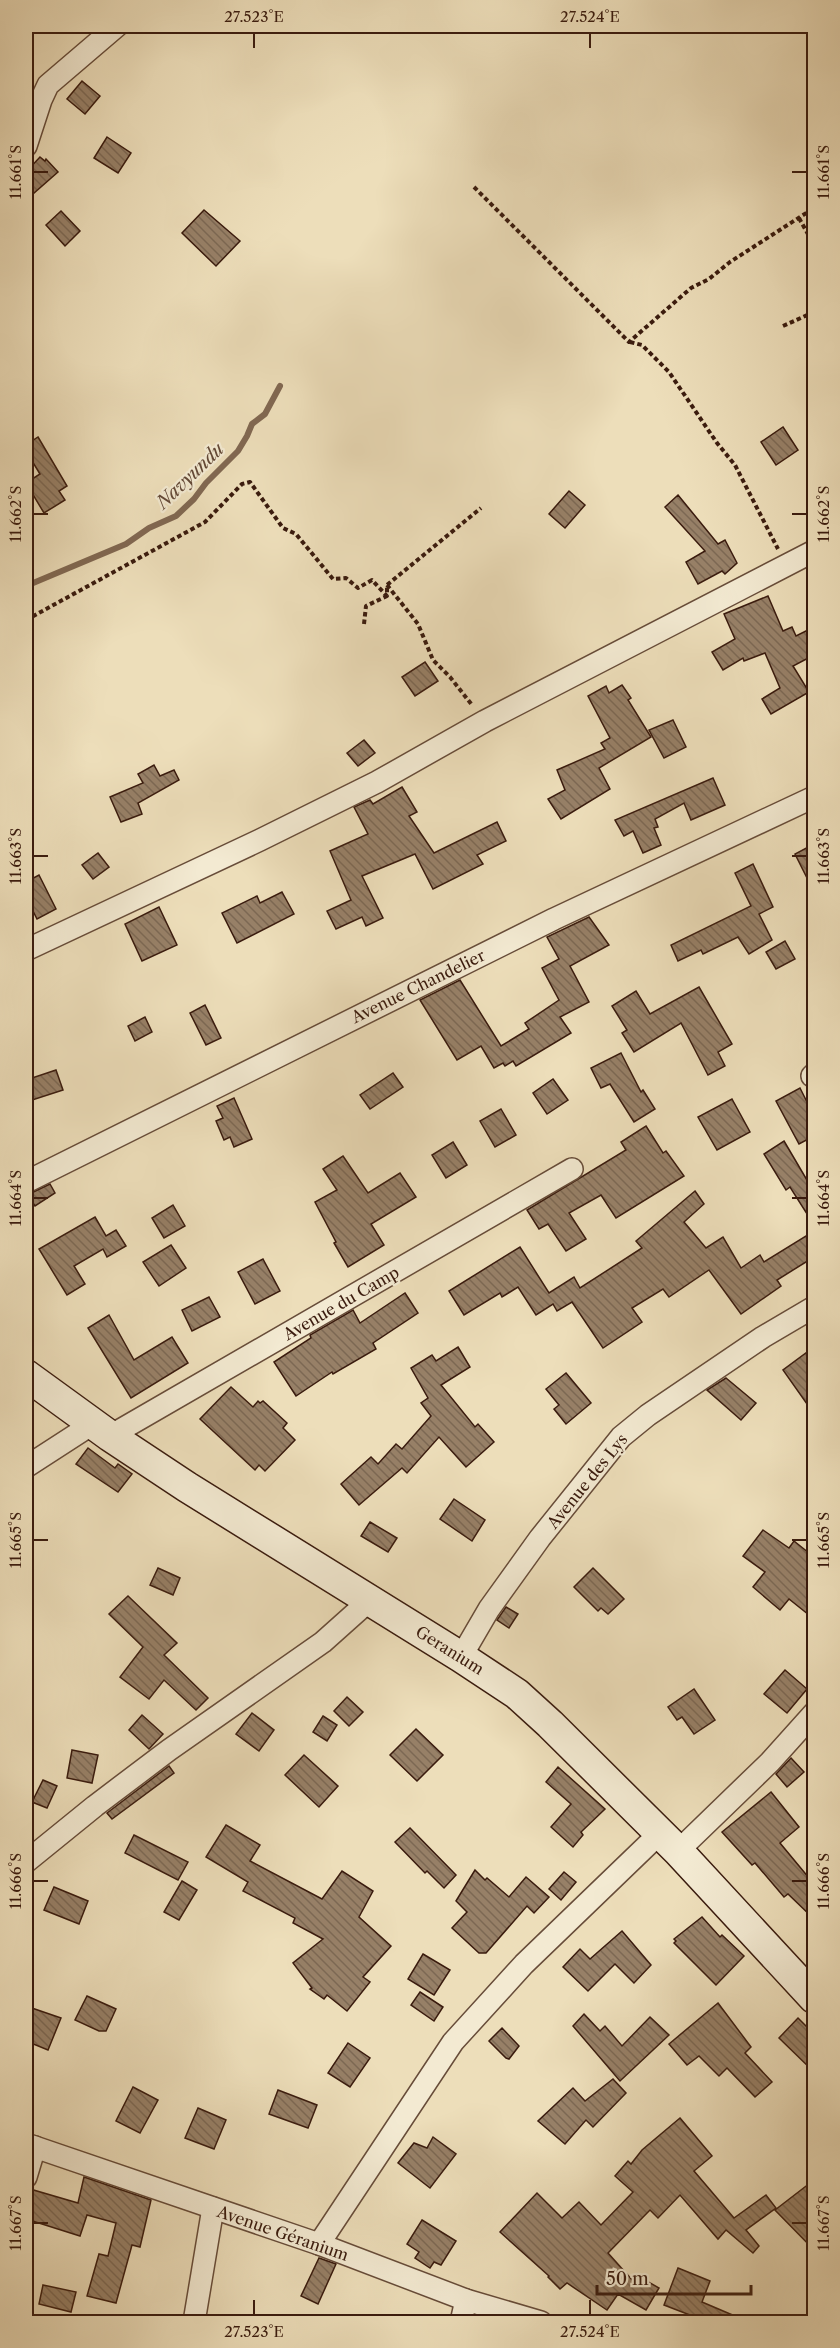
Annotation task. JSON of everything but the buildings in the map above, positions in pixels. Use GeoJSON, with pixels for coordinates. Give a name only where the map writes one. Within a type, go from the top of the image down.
{"type":"FeatureCollection","features":[{"type":"Feature","properties":{"kind":"street"},"geometry":{"type":"LineString","coordinates":[[26,146],[48,85],[117,26]]}},
{"type":"Feature","properties":{"kind":"street"},"geometry":{"type":"LineString","coordinates":[[26,950],[377,783],[485,721],[814,551]]}},
{"type":"Feature","properties":{"kind":"street","name":"Avenue Chandelier"},"geometry":{"type":"LineString","coordinates":[[26,1182],[544,924],[814,796]]}},
{"type":"Feature","properties":{"kind":"street","name":"Avenue du Camp"},"geometry":{"type":"LineString","coordinates":[[26,1467],[102,1430],[572,1169]]}},
{"type":"Feature","properties":{"kind":"street","name":"Avenue des Lys"},"geometry":{"type":"LineString","coordinates":[[461,1657],[489,1609],[527,1556],[621,1437],[648,1415],[763,1337],[814,1307]]}},
{"type":"Feature","properties":{"kind":"street","name":"Geranium"},"geometry":{"type":"LineString","coordinates":[[26,1375],[187,1487],[517,1694],[669,1842],[814,1998]]}},
{"type":"Feature","properties":{"kind":"street"},"geometry":{"type":"LineString","coordinates":[[26,1862],[94,1806],[169,1750],[323,1642],[370,1600]]}},
{"type":"Feature","properties":{"kind":"street"},"geometry":{"type":"LineString","coordinates":[[319,2244],[453,2042],[524,1964],[669,1842],[770,1762],[814,1713]]}},
{"type":"Feature","properties":{"kind":"street"},"geometry":{"type":"LineString","coordinates":[[26,2177],[30,2146]]}},
{"type":"Feature","properties":{"kind":"street","name":"Avenue Géranium"},"geometry":{"type":"LineString","coordinates":[[30,2146],[319,2244],[466,2300],[541,2322]]}},
{"type":"Feature","properties":{"kind":"street"},"geometry":{"type":"LineString","coordinates":[[194,2322],[213,2208]]}},
{"type":"Feature","properties":{"kind":"street"},"geometry":{"type":"LineString","coordinates":[[461,2322],[466,2300]]}},
{"type":"Feature","properties":{"kind":"path"},"geometry":{"type":"LineString","coordinates":[[474,187],[629,342],[642,345],[669,372],[717,443],[735,465],[787,565]]}},
{"type":"Feature","properties":{"kind":"path"},"geometry":{"type":"LineString","coordinates":[[629,342],[691,288],[709,279],[730,262],[814,208]]}},
{"type":"Feature","properties":{"kind":"path"},"geometry":{"type":"LineString","coordinates":[[799,218],[814,245]]}},
{"type":"Feature","properties":{"kind":"path"},"geometry":{"type":"LineString","coordinates":[[783,326],[814,312]]}},
{"type":"Feature","properties":{"kind":"path"},"geometry":{"type":"LineString","coordinates":[[26,620],[205,522],[242,484],[250,482],[283,528],[296,534],[333,579],[346,578],[358,588],[372,580],[387,596]]}},
{"type":"Feature","properties":{"kind":"path"},"geometry":{"type":"LineString","coordinates":[[387,585],[481,508]]}},
{"type":"Feature","properties":{"kind":"path"},"geometry":{"type":"LineString","coordinates":[[387,585],[387,596]]}},
{"type":"Feature","properties":{"kind":"path"},"geometry":{"type":"LineString","coordinates":[[387,585],[418,624],[434,660],[485,721]]}},
{"type":"Feature","properties":{"kind":"path"},"geometry":{"type":"LineString","coordinates":[[364,624],[366,606],[387,596]]}},
{"type":"Feature","properties":{"kind":"waterway","name":"Navyundu"},"geometry":{"type":"LineString","coordinates":[[26,586],[126,544],[149,528],[176,516],[238,451],[252,424],[265,414],[280,386]]}}]}
